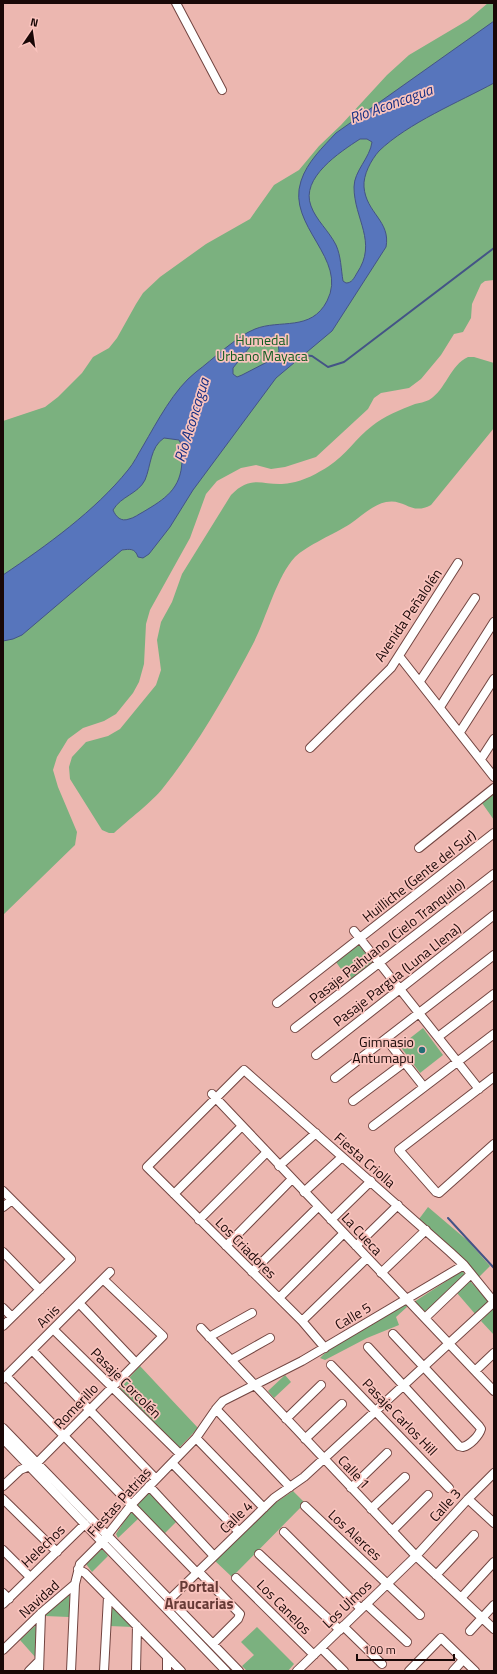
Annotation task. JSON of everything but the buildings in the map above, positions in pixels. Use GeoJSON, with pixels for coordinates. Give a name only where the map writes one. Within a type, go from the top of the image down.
{"type":"FeatureCollection","features":[{"type":"Feature","properties":{"kind":"street"},"geometry":{"type":"LineString","coordinates":[[176,3],[222,90]]}},
{"type":"Feature","properties":{"kind":"street","name":"Avenida Peñalolén"},"geometry":{"type":"LineString","coordinates":[[310,748],[391,668],[458,563]]}},
{"type":"Feature","properties":{"kind":"street"},"geometry":{"type":"LineString","coordinates":[[420,682],[475,598]]}},
{"type":"Feature","properties":{"kind":"street"},"geometry":{"type":"LineString","coordinates":[[440,707],[494,622]]}},
{"type":"Feature","properties":{"kind":"street"},"geometry":{"type":"LineString","coordinates":[[399,656],[494,777]]}},
{"type":"Feature","properties":{"kind":"street"},"geometry":{"type":"LineString","coordinates":[[460,732],[494,679]]}},
{"type":"Feature","properties":{"kind":"street"},"geometry":{"type":"LineString","coordinates":[[481,759],[494,739]]}},
{"type":"Feature","properties":{"kind":"street"},"geometry":{"type":"LineString","coordinates":[[418,848],[494,788]]}},
{"type":"Feature","properties":{"kind":"street","name":"Huilliche (Gente del Sur)"},"geometry":{"type":"LineString","coordinates":[[277,1003],[494,833]]}},
{"type":"Feature","properties":{"kind":"street","name":"Pasaje Paihuano (Cielo Tranquilo)"},"geometry":{"type":"LineString","coordinates":[[295,1028],[494,874]]}},
{"type":"Feature","properties":{"kind":"street","name":"Pasaje Pargua (Luna Llena)"},"geometry":{"type":"LineString","coordinates":[[316,1055],[494,915]]}},
{"type":"Feature","properties":{"kind":"street"},"geometry":{"type":"LineString","coordinates":[[354,931],[480,1089]]}},
{"type":"Feature","properties":{"kind":"street"},"geometry":{"type":"LineString","coordinates":[[335,1078],[494,955]]}},
{"type":"Feature","properties":{"kind":"street"},"geometry":{"type":"LineString","coordinates":[[438,1037],[494,994]]}},
{"type":"Feature","properties":{"kind":"street"},"geometry":{"type":"LineString","coordinates":[[373,1126],[494,1034]]}},
{"type":"Feature","properties":{"kind":"street"},"geometry":{"type":"LineString","coordinates":[[386,1038],[424,1087]]}},
{"type":"Feature","properties":{"kind":"street"},"geometry":{"type":"LineString","coordinates":[[353,1101],[405,1062]]}},
{"type":"Feature","properties":{"kind":"street","name":"Fiesta Criolla"},"geometry":{"type":"LineString","coordinates":[[214,1096],[244,1070],[464,1265],[494,1302]]}},
{"type":"Feature","properties":{"kind":"street"},"geometry":{"type":"LineString","coordinates":[[494,1077],[399,1150],[436,1192],[439,1193],[494,1144]]}},
{"type":"Feature","properties":{"kind":"street","name":"La Cueca"},"geometry":{"type":"LineString","coordinates":[[214,1096],[494,1391]]}},
{"type":"Feature","properties":{"kind":"street","name":"Los Criadores"},"geometry":{"type":"LineString","coordinates":[[214,1096],[147,1167],[302,1321],[325,1348]]}},
{"type":"Feature","properties":{"kind":"street"},"geometry":{"type":"LineString","coordinates":[[174,1194],[242,1126]]}},
{"type":"Feature","properties":{"kind":"street"},"geometry":{"type":"LineString","coordinates":[[279,1166],[316,1133]]}},
{"type":"Feature","properties":{"kind":"street"},"geometry":{"type":"LineString","coordinates":[[199,1220],[267,1152]]}},
{"type":"Feature","properties":{"kind":"street"},"geometry":{"type":"LineString","coordinates":[[304,1192],[342,1157]]}},
{"type":"Feature","properties":{"kind":"street"},"geometry":{"type":"LineString","coordinates":[[226,1246],[292,1179]]}},
{"type":"Feature","properties":{"kind":"street"},"geometry":{"type":"LineString","coordinates":[[331,1220],[370,1181]]}},
{"type":"Feature","properties":{"kind":"street"},"geometry":{"type":"LineString","coordinates":[[3,1191],[71,1259],[3,1326]]}},
{"type":"Feature","properties":{"kind":"street"},"geometry":{"type":"LineString","coordinates":[[3,1207],[12,1200]]}},
{"type":"Feature","properties":{"kind":"street"},"geometry":{"type":"LineString","coordinates":[[356,1246],[398,1205]]}},
{"type":"Feature","properties":{"kind":"street"},"geometry":{"type":"LineString","coordinates":[[252,1272],[318,1207]]}},
{"type":"Feature","properties":{"kind":"street"},"geometry":{"type":"LineString","coordinates":[[381,1273],[426,1230]]}},
{"type":"Feature","properties":{"kind":"street"},"geometry":{"type":"LineString","coordinates":[[279,1298],[344,1234]]}},
{"type":"Feature","properties":{"kind":"street"},"geometry":{"type":"LineString","coordinates":[[3,1252],[40,1290]]}},
{"type":"Feature","properties":{"kind":"street"},"geometry":{"type":"LineString","coordinates":[[302,1321],[367,1258]]}},
{"type":"Feature","properties":{"kind":"street","name":"Calle 5"},"geometry":{"type":"LineString","coordinates":[[254,1384],[325,1348],[464,1265]]}},
{"type":"Feature","properties":{"kind":"street","name":"Anis"},"geometry":{"type":"LineString","coordinates":[[4,1377],[110,1272]]}},
{"type":"Feature","properties":{"kind":"street"},"geometry":{"type":"LineString","coordinates":[[425,1318],[471,1274]]}},
{"type":"Feature","properties":{"kind":"street","name":"Romerillo"},"geometry":{"type":"LineString","coordinates":[[37,1464],[163,1336],[103,1279]]}},
{"type":"Feature","properties":{"kind":"street","name":"Calle 4"},"geometry":{"type":"LineString","coordinates":[[170,1599],[264,1508],[304,1477],[494,1302]]}},
{"type":"Feature","properties":{"kind":"street"},"geometry":{"type":"LineString","coordinates":[[79,1303],[136,1363]]}},
{"type":"Feature","properties":{"kind":"street"},"geometry":{"type":"LineString","coordinates":[[3,1308],[12,1317]]}},
{"type":"Feature","properties":{"kind":"street"},"geometry":{"type":"LineString","coordinates":[[209,1337],[252,1314]]}},
{"type":"Feature","properties":{"kind":"street","name":"Calle 1"},"geometry":{"type":"LineString","coordinates":[[201,1328],[416,1556],[494,1629]]}},
{"type":"Feature","properties":{"kind":"street","name":"Pasaje Corcolén"},"geometry":{"type":"LineString","coordinates":[[54,1329],[180,1454]]}},
{"type":"Feature","properties":{"kind":"street"},"geometry":{"type":"LineString","coordinates":[[368,1347],[459,1446],[463,1447],[480,1433],[481,1429],[393,1334]]}},
{"type":"Feature","properties":{"kind":"street"},"geometry":{"type":"LineString","coordinates":[[231,1360],[270,1338]]}},
{"type":"Feature","properties":{"kind":"street"},"geometry":{"type":"LineString","coordinates":[[32,1350],[156,1479]]}},
{"type":"Feature","properties":{"kind":"street"},"geometry":{"type":"LineString","coordinates":[[475,1371],[494,1353]]}},
{"type":"Feature","properties":{"kind":"street","name":"Pasaje Carlos Hill"},"geometry":{"type":"LineString","coordinates":[[331,1365],[450,1488]]}},
{"type":"Feature","properties":{"kind":"street"},"geometry":{"type":"LineString","coordinates":[[4,1377],[240,1614],[238,1620],[213,1644]]}},
{"type":"Feature","properties":{"kind":"street","name":"Fiestas Patrias"},"geometry":{"type":"LineString","coordinates":[[71,1671],[75,1584],[78,1569],[82,1562],[102,1542],[132,1504],[196,1438],[223,1401],[254,1384]]}},
{"type":"Feature","properties":{"kind":"street"},"geometry":{"type":"LineString","coordinates":[[286,1419],[321,1385]]}},
{"type":"Feature","properties":{"kind":"street"},"geometry":{"type":"LineString","coordinates":[[305,1439],[342,1404]]}},
{"type":"Feature","properties":{"kind":"street"},"geometry":{"type":"LineString","coordinates":[[216,1409],[290,1487]]}},
{"type":"Feature","properties":{"kind":"street"},"geometry":{"type":"LineString","coordinates":[[3,1428],[239,1671]]}},
{"type":"Feature","properties":{"kind":"street"},"geometry":{"type":"LineString","coordinates":[[196,1438],[264,1508]]}},
{"type":"Feature","properties":{"kind":"street"},"geometry":{"type":"LineString","coordinates":[[3,1440],[226,1671]]}},
{"type":"Feature","properties":{"kind":"street"},"geometry":{"type":"LineString","coordinates":[[352,1488],[387,1453]]}},
{"type":"Feature","properties":{"kind":"street"},"geometry":{"type":"LineString","coordinates":[[172,1463],[239,1532]]}},
{"type":"Feature","properties":{"kind":"street"},"geometry":{"type":"LineString","coordinates":[[3,1486],[20,1470],[37,1464]]}},
{"type":"Feature","properties":{"kind":"street","name":"Calle 3"},"geometry":{"type":"LineString","coordinates":[[416,1556],[494,1473]]}},
{"type":"Feature","properties":{"kind":"street"},"geometry":{"type":"LineString","coordinates":[[371,1509],[405,1477]]}},
{"type":"Feature","properties":{"kind":"street"},"geometry":{"type":"LineString","coordinates":[[149,1486],[214,1556]]}},
{"type":"Feature","properties":{"kind":"street"},"geometry":{"type":"LineString","coordinates":[[392,1531],[428,1495]]}},
{"type":"Feature","properties":{"kind":"street"},"geometry":{"type":"LineString","coordinates":[[3,1499],[57,1552]]}},
{"type":"Feature","properties":{"kind":"street"},"geometry":{"type":"LineString","coordinates":[[468,1499],[494,1523]]}},
{"type":"Feature","properties":{"kind":"street","name":"Los Alerces"},"geometry":{"type":"LineString","coordinates":[[305,1506],[420,1615]]}},
{"type":"Feature","properties":{"kind":"street","name":"Helechos"},"geometry":{"type":"LineString","coordinates":[[5,1598],[30,1577],[85,1524]]}},
{"type":"Feature","properties":{"kind":"street"},"geometry":{"type":"LineString","coordinates":[[284,1532],[364,1606],[407,1642]]}},
{"type":"Feature","properties":{"kind":"street"},"geometry":{"type":"LineString","coordinates":[[436,1575],[474,1535]]}},
{"type":"Feature","properties":{"kind":"street"},"geometry":{"type":"LineString","coordinates":[[3,1550],[30,1577]]}},
{"type":"Feature","properties":{"kind":"street"},"geometry":{"type":"LineString","coordinates":[[259,1554],[382,1664]]}},
{"type":"Feature","properties":{"kind":"street","name":"Los Ulmos"},"geometry":{"type":"LineString","coordinates":[[298,1671],[416,1556]]}},
{"type":"Feature","properties":{"kind":"street"},"geometry":{"type":"LineString","coordinates":[[461,1598],[494,1562]]}},
{"type":"Feature","properties":{"kind":"street"},"geometry":{"type":"LineString","coordinates":[[78,1569],[85,1573],[181,1671]]}},
{"type":"Feature","properties":{"kind":"street","name":"Los Canelos"},"geometry":{"type":"LineString","coordinates":[[236,1578],[314,1655]]}},
{"type":"Feature","properties":{"kind":"street","name":"Navidad"},"geometry":{"type":"LineString","coordinates":[[3,1650],[75,1584]]}},
{"type":"Feature","properties":{"kind":"street"},"geometry":{"type":"LineString","coordinates":[[104,1671],[108,1597]]}},
{"type":"Feature","properties":{"kind":"street"},"geometry":{"type":"LineString","coordinates":[[470,1631],[494,1605]]}},
{"type":"Feature","properties":{"kind":"street"},"geometry":{"type":"LineString","coordinates":[[38,1671],[42,1613]]}},
{"type":"Feature","properties":{"kind":"street"},"geometry":{"type":"LineString","coordinates":[[136,1671],[137,1626]]}},
{"type":"Feature","properties":{"kind":"street"},"geometry":{"type":"LineString","coordinates":[[409,1671],[441,1638],[475,1671]]}},
{"type":"Feature","properties":{"kind":"street"},"geometry":{"type":"LineString","coordinates":[[321,1648],[344,1671]]}},
{"type":"Feature","properties":{"kind":"street"},"geometry":{"type":"LineString","coordinates":[[167,1657],[167,1671]]}},
{"type":"Feature","properties":{"kind":"street"},"geometry":{"type":"LineString","coordinates":[[453,1671],[463,1660]]}},
{"type":"Feature","properties":{"kind":"street"},"geometry":{"type":"LineString","coordinates":[[28,1671],[39,1661]]}},
{"type":"Feature","properties":{"kind":"green space","name":"Humedal Urbano Mayaca"},"geometry":{"type":"Polygon","coordinates":[[[488,3],[494,3],[494,280],[485,281],[481,284],[472,304],[471,318],[463,332],[454,334],[441,355],[421,379],[409,388],[381,393],[374,398],[368,409],[316,457],[285,467],[271,469],[256,465],[241,468],[217,481],[206,494],[190,538],[150,610],[146,624],[144,664],[139,682],[133,693],[116,714],[104,721],[83,728],[68,739],[57,757],[53,770],[58,787],[77,832],[75,845],[3,915],[3,421],[45,407],[58,397],[82,373],[93,357],[109,348],[117,338],[143,293],[160,277],[206,244],[250,219],[274,185],[299,170],[319,146],[341,125],[387,75],[409,55],[468,20],[488,3]]]}},
{"type":"Feature","properties":{"kind":"green space"},"geometry":{"type":"Polygon","coordinates":[[[468,357],[474,357],[494,363],[494,428],[431,505],[418,509],[393,501],[381,503],[350,524],[306,548],[295,557],[277,586],[258,634],[243,662],[211,718],[176,771],[163,788],[146,805],[114,833],[109,833],[102,830],[70,779],[69,767],[72,757],[86,742],[108,736],[120,729],[156,685],[161,670],[157,640],[161,622],[172,602],[182,574],[231,495],[246,484],[253,482],[281,484],[295,482],[306,479],[329,466],[341,457],[366,431],[377,422],[398,411],[429,400],[435,396],[452,371],[468,357]]]}},
{"type":"Feature","properties":{"kind":"green space"},"geometry":{"type":"Polygon","coordinates":[[[494,794],[494,820],[482,803],[494,794]]]}},
{"type":"Feature","properties":{"kind":"green space"},"geometry":{"type":"Polygon","coordinates":[[[359,944],[377,964],[351,983],[336,962],[359,944]]]}},
{"type":"Feature","properties":{"kind":"green space","name":"Gimnasio Antumapu"},"geometry":{"type":"Polygon","coordinates":[[[423,1028],[443,1055],[420,1073],[400,1046],[423,1028]]]}},
{"type":"Feature","properties":{"kind":"green space"},"geometry":{"type":"Polygon","coordinates":[[[428,1207],[468,1241],[490,1266],[479,1277],[452,1248],[419,1219],[428,1207]]]}},
{"type":"Feature","properties":{"kind":"green space"},"geometry":{"type":"Polygon","coordinates":[[[462,1271],[466,1275],[424,1313],[414,1302],[462,1271]]]}},
{"type":"Feature","properties":{"kind":"green space"},"geometry":{"type":"Polygon","coordinates":[[[470,1281],[489,1302],[476,1315],[457,1293],[470,1281]]]}},
{"type":"Feature","properties":{"kind":"green space"},"geometry":{"type":"Polygon","coordinates":[[[406,1304],[407,1307],[396,1317],[399,1325],[367,1338],[325,1360],[320,1358],[327,1351],[406,1304]]]}},
{"type":"Feature","properties":{"kind":"green space"},"geometry":{"type":"Polygon","coordinates":[[[493,1308],[494,1309],[494,1335],[481,1321],[493,1308]]]}},
{"type":"Feature","properties":{"kind":"green space"},"geometry":{"type":"Polygon","coordinates":[[[140,1366],[198,1428],[178,1449],[119,1389],[140,1366]]]}},
{"type":"Feature","properties":{"kind":"green space"},"geometry":{"type":"Polygon","coordinates":[[[285,1375],[291,1382],[274,1398],[268,1391],[285,1375]]]}},
{"type":"Feature","properties":{"kind":"green space"},"geometry":{"type":"Polygon","coordinates":[[[293,1491],[305,1503],[232,1577],[214,1560],[275,1503],[293,1491]]]}},
{"type":"Feature","properties":{"kind":"green space"},"geometry":{"type":"Polygon","coordinates":[[[149,1492],[177,1521],[163,1535],[136,1506],[149,1492]]]}},
{"type":"Feature","properties":{"kind":"green space"},"geometry":{"type":"Polygon","coordinates":[[[132,1509],[140,1517],[118,1538],[116,1534],[132,1509]]]}},
{"type":"Feature","properties":{"kind":"green space"},"geometry":{"type":"Polygon","coordinates":[[[102,1549],[108,1556],[92,1572],[86,1564],[102,1549]]]}},
{"type":"Feature","properties":{"kind":"green space"},"geometry":{"type":"Polygon","coordinates":[[[70,1592],[69,1617],[45,1616],[47,1612],[70,1592]]]}},
{"type":"Feature","properties":{"kind":"green space"},"geometry":{"type":"Polygon","coordinates":[[[110,1602],[134,1627],[109,1626],[110,1602]]]}},
{"type":"Feature","properties":{"kind":"green space"},"geometry":{"type":"Polygon","coordinates":[[[38,1623],[36,1658],[20,1640],[38,1623]]]}},
{"type":"Feature","properties":{"kind":"green space"},"geometry":{"type":"Polygon","coordinates":[[[257,1627],[294,1664],[288,1671],[247,1671],[242,1666],[254,1655],[241,1642],[257,1627]]]}},
{"type":"Feature","properties":{"kind":"water","name":"Río Aconcagua"},"geometry":{"type":"Polygon","coordinates":[[[494,21],[494,83],[404,131],[379,151],[370,163],[366,173],[364,187],[369,204],[385,230],[387,238],[386,247],[332,331],[276,378],[193,490],[170,527],[149,554],[143,558],[138,557],[132,550],[122,550],[22,635],[3,641],[3,575],[69,527],[101,500],[128,470],[166,406],[180,387],[196,372],[248,332],[265,326],[304,321],[313,317],[320,311],[327,301],[332,286],[330,271],[324,256],[308,228],[302,213],[299,197],[301,181],[307,167],[336,133],[494,21]],[[360,139],[342,151],[324,167],[316,176],[311,186],[309,196],[313,211],[338,249],[343,281],[346,283],[355,277],[363,262],[365,251],[365,241],[357,210],[354,187],[357,175],[371,148],[372,142],[367,139],[360,139]],[[262,340],[253,343],[233,368],[233,374],[237,377],[273,359],[279,351],[278,344],[274,340],[262,340]],[[164,438],[159,442],[153,452],[147,475],[142,485],[120,501],[113,510],[117,517],[126,520],[143,512],[165,498],[179,479],[183,453],[179,440],[164,438]]]}},
{"type":"Feature","properties":{"kind":"waterway"},"geometry":{"type":"LineString","coordinates":[[302,355],[312,356],[328,367],[344,362],[494,248]]}},
{"type":"Feature","properties":{"kind":"waterway"},"geometry":{"type":"LineString","coordinates":[[448,1218],[494,1268]]}},
{"type":"Feature","properties":{"kind":"place","name":"Gimnasio Antumapu"},"geometry":{"type":"Point","coordinates":[422,1050]}},
{"type":"Feature","properties":{"kind":"district","name":"Portal Araucarias"},"geometry":{"type":"Point","coordinates":[199,1596]}}]}
